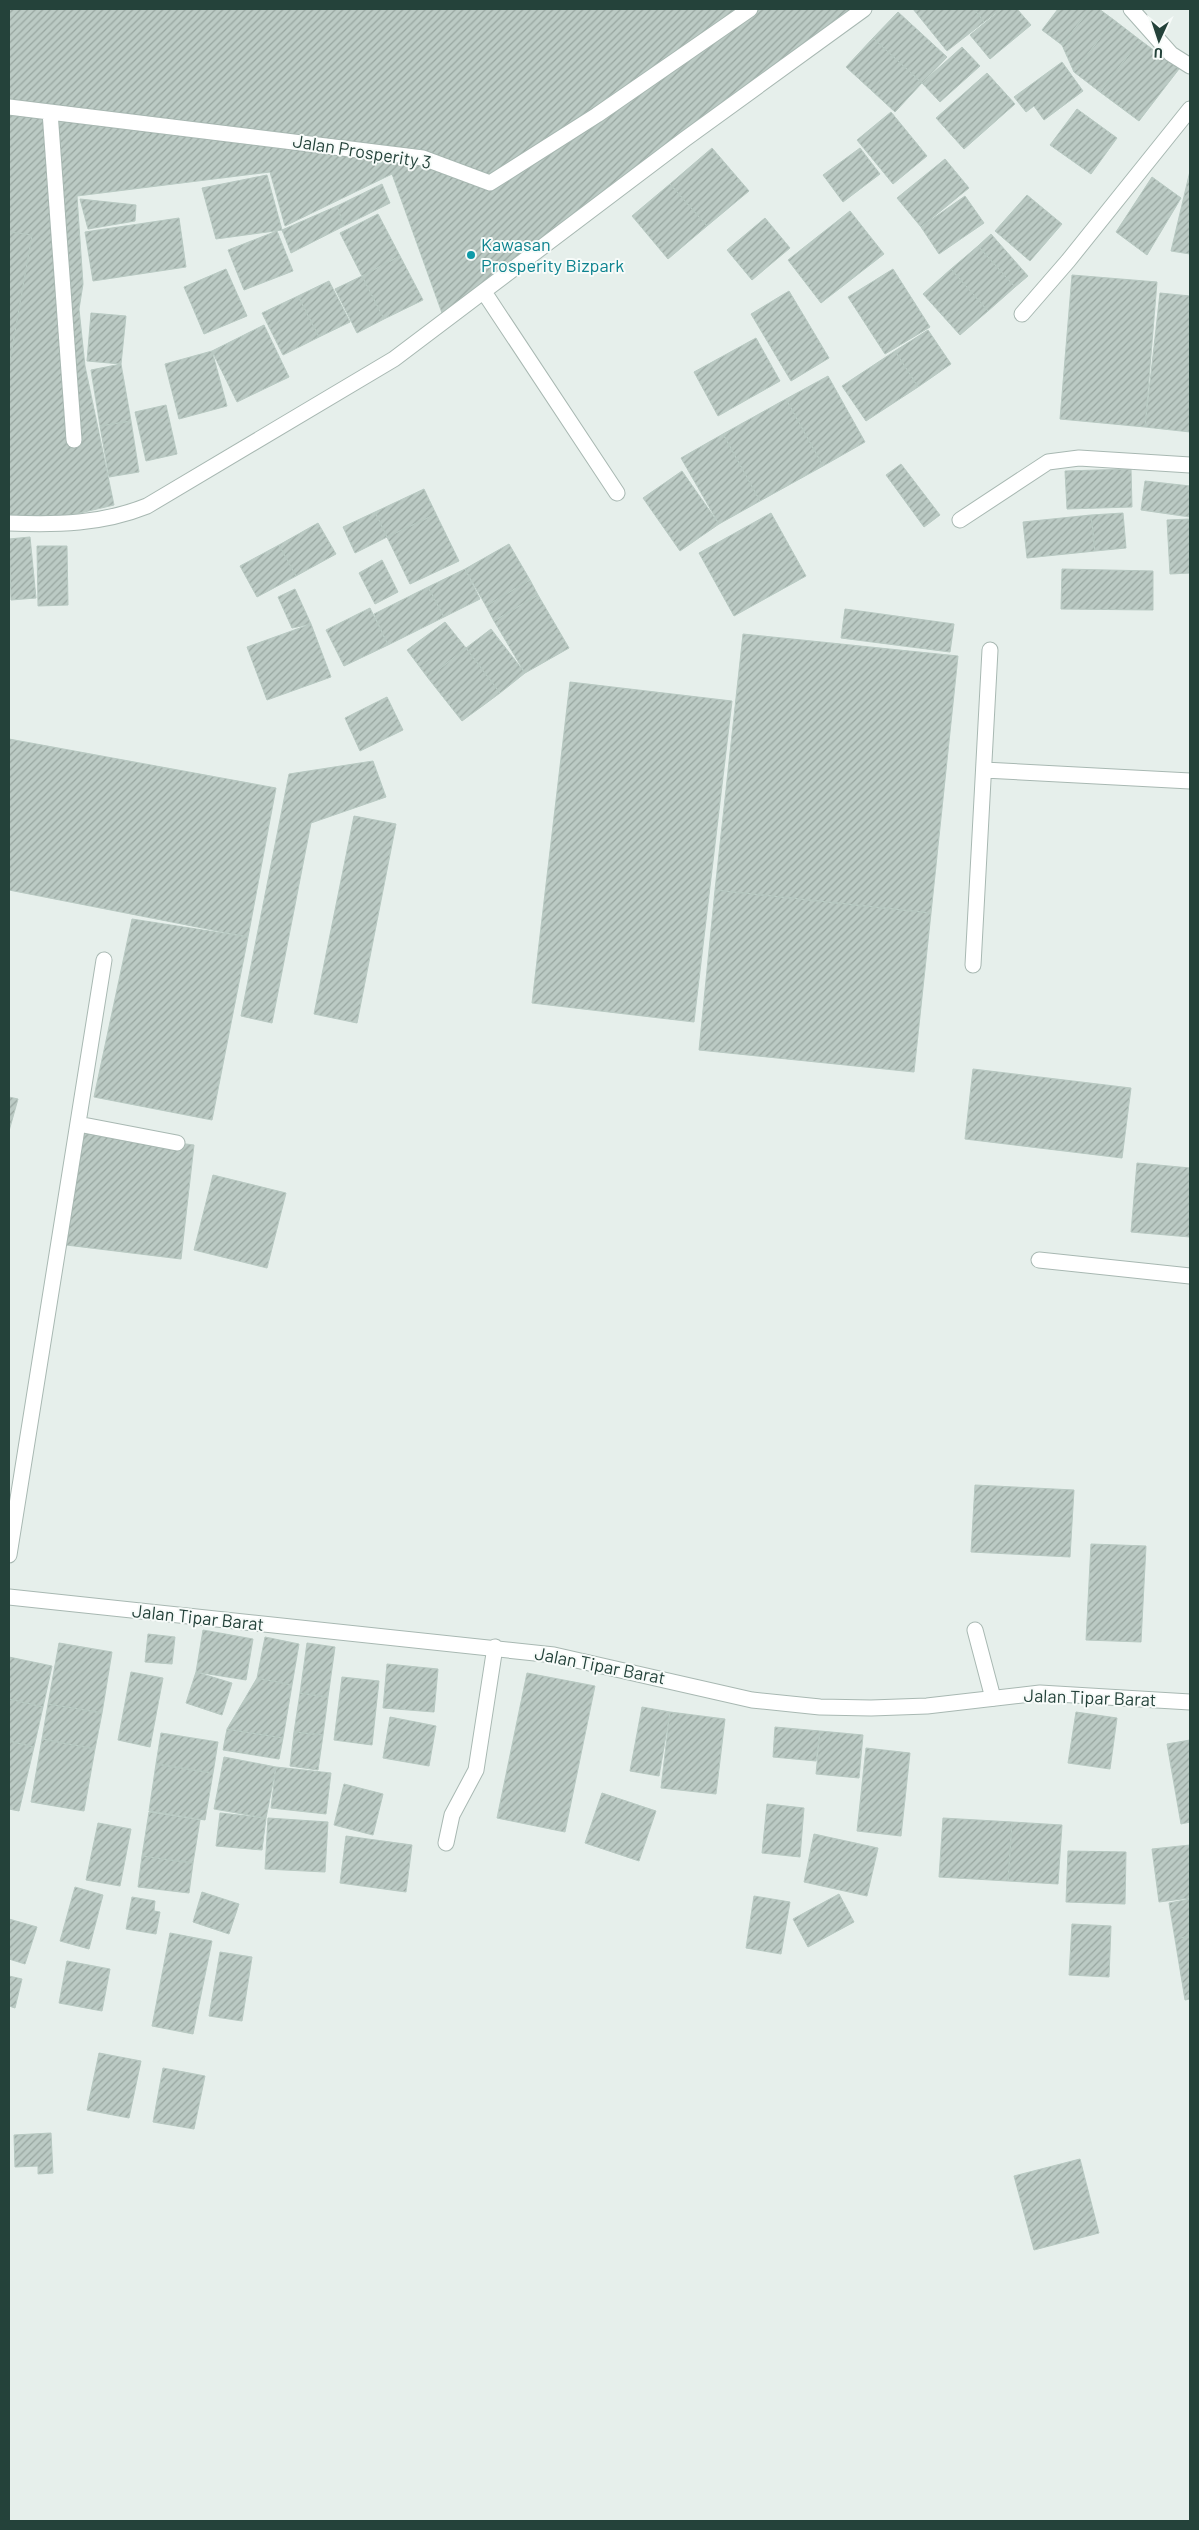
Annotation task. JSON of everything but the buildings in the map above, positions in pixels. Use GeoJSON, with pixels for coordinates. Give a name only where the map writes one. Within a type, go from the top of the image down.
{"type":"FeatureCollection","features":[{"type":"Feature","properties":{"kind":"street","name":"Jalan Prosperity 3"},"geometry":{"type":"LineString","coordinates":[[9,107],[423,158],[490,183],[597,115],[750,9]]}},
{"type":"Feature","properties":{"kind":"street"},"geometry":{"type":"LineString","coordinates":[[9,524],[62,525],[127,514],[147,506],[394,359],[685,139],[864,9]]}},
{"type":"Feature","properties":{"kind":"street"},"geometry":{"type":"LineString","coordinates":[[1131,9],[1171,54],[1190,66]]}},
{"type":"Feature","properties":{"kind":"street"},"geometry":{"type":"LineString","coordinates":[[1022,314],[1068,261],[1190,110]]}},
{"type":"Feature","properties":{"kind":"street"},"geometry":{"type":"LineString","coordinates":[[50,112],[74,440]]}},
{"type":"Feature","properties":{"kind":"street"},"geometry":{"type":"LineString","coordinates":[[484,292],[617,493]]}},
{"type":"Feature","properties":{"kind":"street"},"geometry":{"type":"LineString","coordinates":[[960,520],[1048,462],[1079,458],[1190,465]]}},
{"type":"Feature","properties":{"kind":"street"},"geometry":{"type":"LineString","coordinates":[[973,965],[990,650]]}},
{"type":"Feature","properties":{"kind":"street"},"geometry":{"type":"LineString","coordinates":[[984,770],[1190,781]]}},
{"type":"Feature","properties":{"kind":"street"},"geometry":{"type":"LineString","coordinates":[[9,1556],[104,960]]}},
{"type":"Feature","properties":{"kind":"street"},"geometry":{"type":"LineString","coordinates":[[78,1124],[177,1142]]}},
{"type":"Feature","properties":{"kind":"street"},"geometry":{"type":"LineString","coordinates":[[1039,1260],[1190,1276]]}},
{"type":"Feature","properties":{"kind":"street","name":"Jalan Tipar Barat"},"geometry":{"type":"LineString","coordinates":[[9,1597],[495,1648],[563,1657],[752,1700],[783,1705],[871,1708],[927,1706],[1040,1693],[1190,1702]]}},
{"type":"Feature","properties":{"kind":"street"},"geometry":{"type":"LineString","coordinates":[[975,1630],[993,1698]]}},
{"type":"Feature","properties":{"kind":"street"},"geometry":{"type":"LineString","coordinates":[[446,1843],[452,1815],[476,1770],[495,1648]]}},
{"type":"Feature","properties":{"kind":"place","name":"Kawasan Prosperity Bizpark"},"geometry":{"type":"Point","coordinates":[471,255]}}]}
